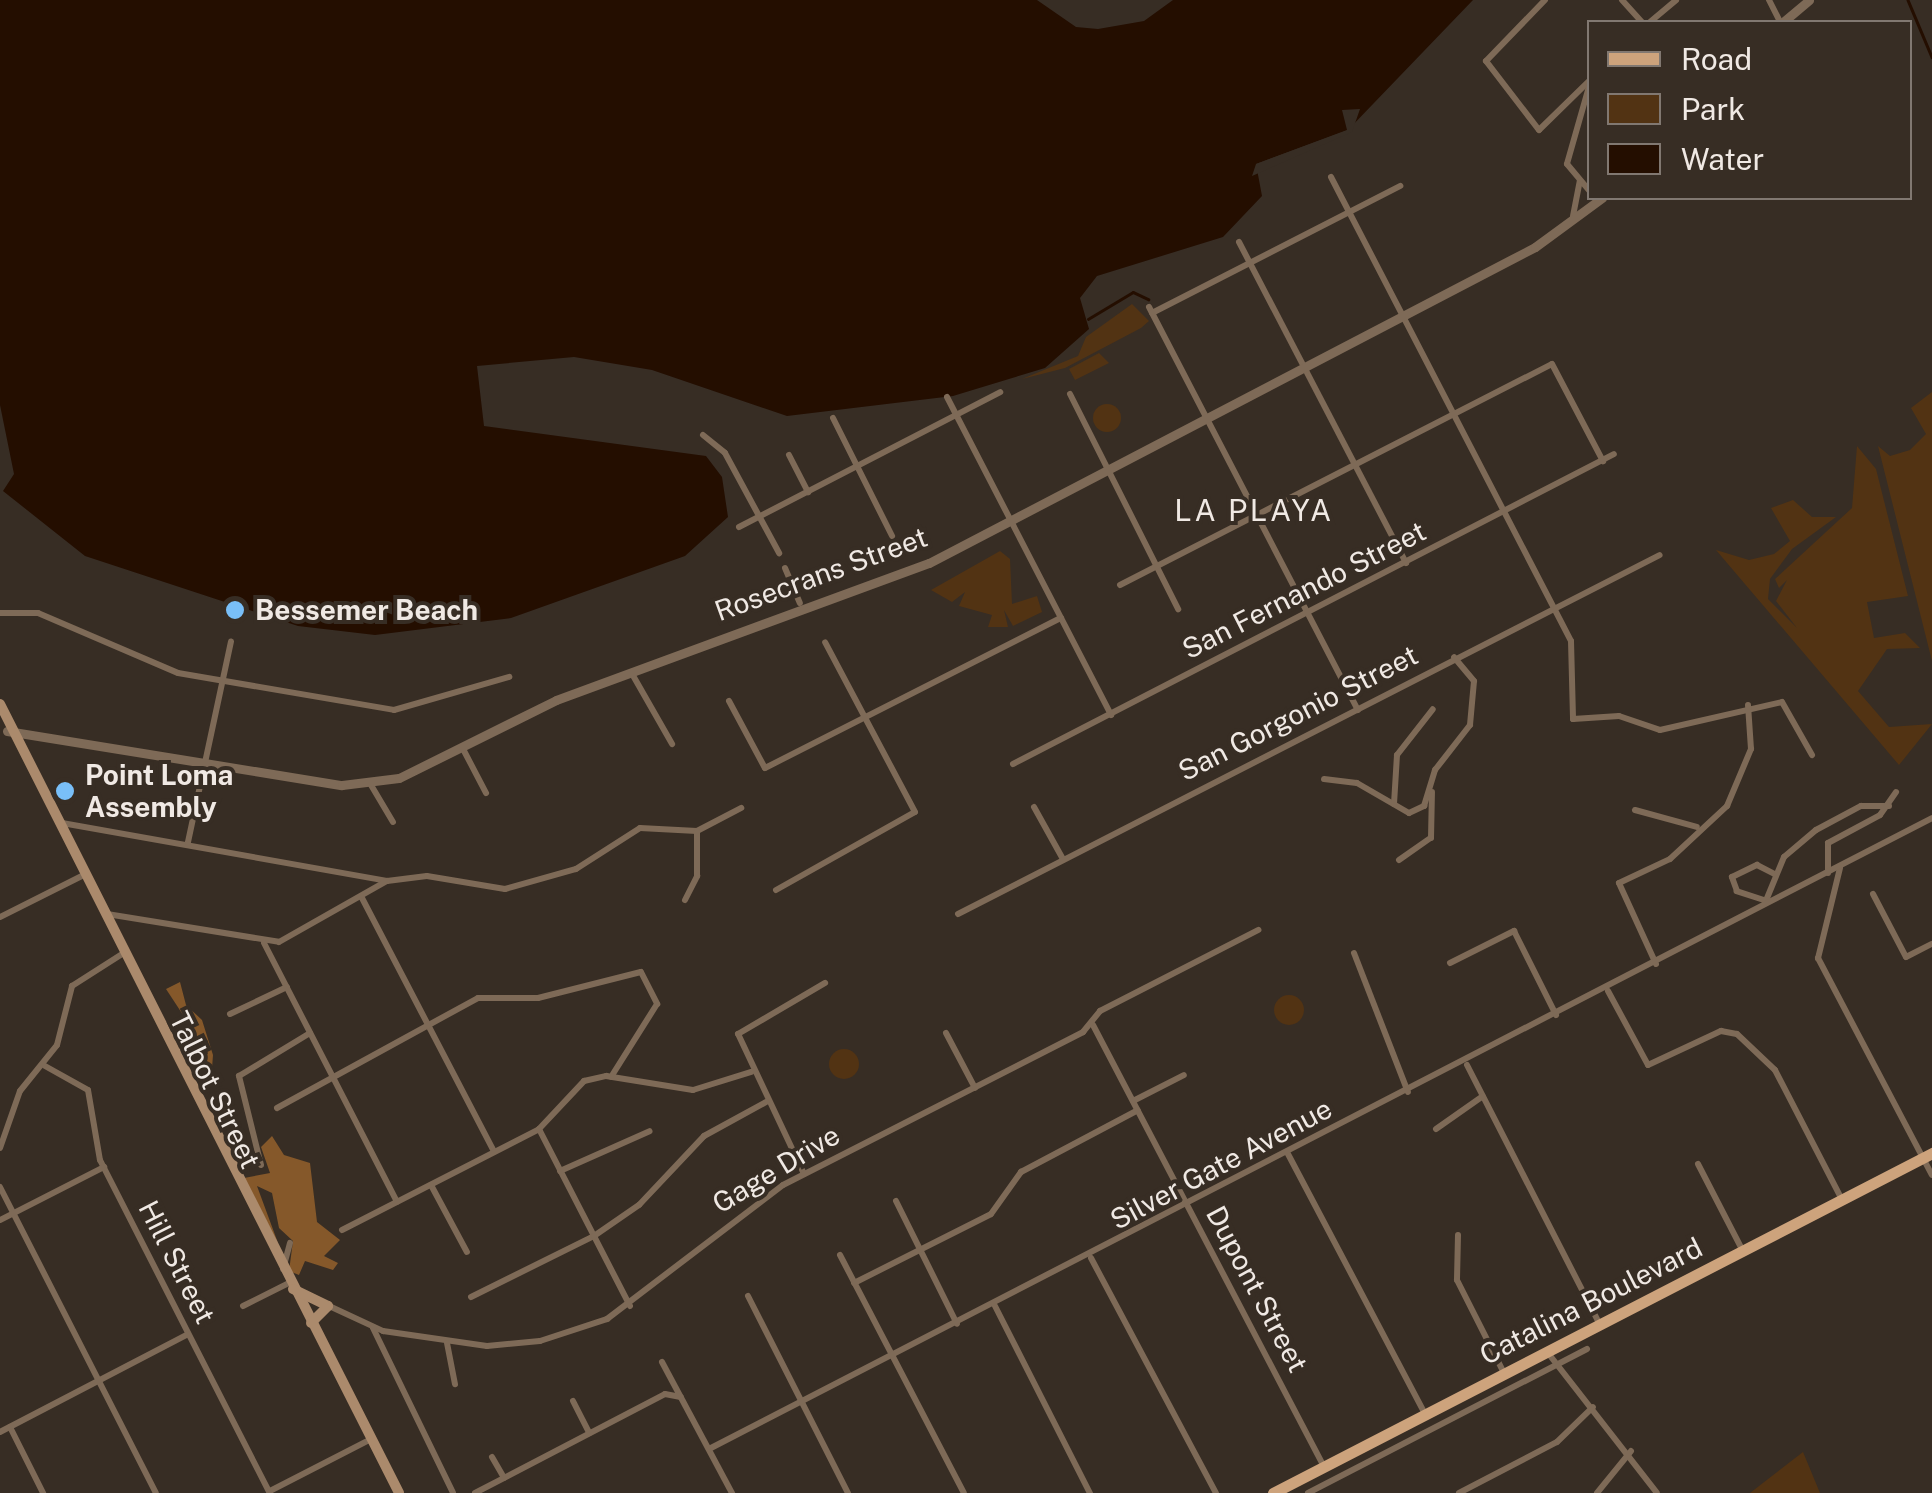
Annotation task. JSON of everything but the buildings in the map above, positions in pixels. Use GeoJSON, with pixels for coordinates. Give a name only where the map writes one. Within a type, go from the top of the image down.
{"type":"FeatureCollection","features":[{"type":"Feature","properties":{"kind":"main road","name":"Talbot Street"},"geometry":{"type":"LineString","coordinates":[[0,704],[4,731],[399,1493]]}},
{"type":"Feature","properties":{"kind":"main road","name":"Catalina Boulevard"},"geometry":{"type":"LineString","coordinates":[[1273,1493],[1929,1158]]}},
{"type":"Feature","properties":{"kind":"main road"},"geometry":{"type":"LineString","coordinates":[[290,1286],[328,1306],[311,1323]]}},
{"type":"Feature","properties":{"kind":"street"},"geometry":{"type":"LineString","coordinates":[[1545,0],[1486,60],[1539,130],[1587,85]]}},
{"type":"Feature","properties":{"kind":"street"},"geometry":{"type":"LineString","coordinates":[[1622,0],[1640,20]]}},
{"type":"Feature","properties":{"kind":"street"},"geometry":{"type":"LineString","coordinates":[[1652,20],[1676,0]]}},
{"type":"Feature","properties":{"kind":"street"},"geometry":{"type":"LineString","coordinates":[[1784,20],[1809,0]]}},
{"type":"Feature","properties":{"kind":"street"},"geometry":{"type":"LineString","coordinates":[[1587,93],[1567,164],[1587,188]]}},
{"type":"Feature","properties":{"kind":"street"},"geometry":{"type":"LineString","coordinates":[[1332,177],[1576,656],[1576,722],[1619,716],[1676,728],[1748,706],[1782,702],[1812,755]]}},
{"type":"Feature","properties":{"kind":"street"},"geometry":{"type":"LineString","coordinates":[[1568,224],[1580,180]]}},
{"type":"Feature","properties":{"kind":"street"},"geometry":{"type":"LineString","coordinates":[[1358,710],[1150,310],[1400,186]]}},
{"type":"Feature","properties":{"kind":"street","name":"Rosecrans Street"},"geometry":{"type":"LineString","coordinates":[[371,785],[630,671],[800,603],[915,569],[1404,317],[1568,224],[1597,200]]}},
{"type":"Feature","properties":{"kind":"street"},"geometry":{"type":"LineString","coordinates":[[1239,242],[1406,563]]}},
{"type":"Feature","properties":{"kind":"street"},"geometry":{"type":"LineString","coordinates":[[1120,585],[1552,364],[1603,462]]}},
{"type":"Feature","properties":{"kind":"street"},"geometry":{"type":"LineString","coordinates":[[738,527],[1000,392]]}},
{"type":"Feature","properties":{"kind":"street"},"geometry":{"type":"LineString","coordinates":[[1070,394],[1178,609]]}},
{"type":"Feature","properties":{"kind":"street"},"geometry":{"type":"LineString","coordinates":[[947,396],[1111,715]]}},
{"type":"Feature","properties":{"kind":"street"},"geometry":{"type":"LineString","coordinates":[[833,418],[892,536]]}},
{"type":"Feature","properties":{"kind":"street"},"geometry":{"type":"LineString","coordinates":[[703,434],[726,453],[780,552]]}},
{"type":"Feature","properties":{"kind":"street","name":"San Fernando Street"},"geometry":{"type":"LineString","coordinates":[[1013,764],[1614,454]]}},
{"type":"Feature","properties":{"kind":"street"},"geometry":{"type":"LineString","coordinates":[[789,455],[808,492]]}},
{"type":"Feature","properties":{"kind":"street","name":"San Gorgonio Street"},"geometry":{"type":"LineString","coordinates":[[958,914],[1358,710],[1552,606],[1660,555]]}},
{"type":"Feature","properties":{"kind":"street"},"geometry":{"type":"LineString","coordinates":[[785,568],[800,603]]}},
{"type":"Feature","properties":{"kind":"street"},"geometry":{"type":"LineString","coordinates":[[0,613],[38,613],[146,664],[394,710],[509,677]]}},
{"type":"Feature","properties":{"kind":"street"},"geometry":{"type":"LineString","coordinates":[[729,701],[765,768],[1061,618]]}},
{"type":"Feature","properties":{"kind":"street"},"geometry":{"type":"LineString","coordinates":[[188,842],[231,642]]}},
{"type":"Feature","properties":{"kind":"street"},"geometry":{"type":"LineString","coordinates":[[776,890],[916,812],[825,642]]}},
{"type":"Feature","properties":{"kind":"street"},"geometry":{"type":"LineString","coordinates":[[1324,778],[1357,783],[1394,806],[1418,811],[1431,781],[1470,725],[1474,681],[1454,657]]}},
{"type":"Feature","properties":{"kind":"street"},"geometry":{"type":"LineString","coordinates":[[630,671],[672,744]]}},
{"type":"Feature","properties":{"kind":"street"},"geometry":{"type":"LineString","coordinates":[[1656,964],[1619,884],[1670,859],[1697,827],[1734,794],[1751,749],[1748,706]]}},
{"type":"Feature","properties":{"kind":"street"},"geometry":{"type":"LineString","coordinates":[[1394,806],[1397,754],[1434,709]]}},
{"type":"Feature","properties":{"kind":"street"},"geometry":{"type":"LineString","coordinates":[[4,731],[371,785],[393,822]]}},
{"type":"Feature","properties":{"kind":"street"},"geometry":{"type":"LineString","coordinates":[[462,746],[486,793]]}},
{"type":"Feature","properties":{"kind":"street"},"geometry":{"type":"LineString","coordinates":[[1399,860],[1431,838],[1431,781]]}},
{"type":"Feature","properties":{"kind":"street"},"geometry":{"type":"LineString","coordinates":[[1828,872],[1828,842],[1889,806],[1896,792]]}},
{"type":"Feature","properties":{"kind":"street"},"geometry":{"type":"LineString","coordinates":[[1775,874],[1757,865],[1732,877],[1737,891],[1766,903],[1775,874],[1837,816],[1889,806]]}},
{"type":"Feature","properties":{"kind":"street"},"geometry":{"type":"LineString","coordinates":[[54,821],[188,842],[387,881],[534,886],[640,828],[697,830],[741,808]]}},
{"type":"Feature","properties":{"kind":"street"},"geometry":{"type":"LineString","coordinates":[[1034,808],[1064,858]]}},
{"type":"Feature","properties":{"kind":"street"},"geometry":{"type":"LineString","coordinates":[[1635,810],[1697,827]]}},
{"type":"Feature","properties":{"kind":"street","name":"Silver Gate Avenue"},"geometry":{"type":"LineString","coordinates":[[709,1449],[1467,1065],[1932,818]]}},
{"type":"Feature","properties":{"kind":"street"},"geometry":{"type":"LineString","coordinates":[[685,900],[697,876],[697,830]]}},
{"type":"Feature","properties":{"kind":"street"},"geometry":{"type":"LineString","coordinates":[[1841,867],[1818,958],[1929,1158],[1932,1175]]}},
{"type":"Feature","properties":{"kind":"street"},"geometry":{"type":"LineString","coordinates":[[0,916],[82,876]]}},
{"type":"Feature","properties":{"kind":"street"},"geometry":{"type":"LineString","coordinates":[[101,913],[264,943],[362,898],[387,881]]}},
{"type":"Feature","properties":{"kind":"street"},"geometry":{"type":"LineString","coordinates":[[1873,894],[1906,957],[1932,944]]}},
{"type":"Feature","properties":{"kind":"street"},"geometry":{"type":"LineString","coordinates":[[362,898],[494,1152]]}},
{"type":"Feature","properties":{"kind":"street","name":"Gage Drive"},"geometry":{"type":"LineString","coordinates":[[328,1306],[372,1327],[447,1343],[540,1341],[630,1307],[734,1214],[1093,1025],[1100,1011],[1258,930]]}},
{"type":"Feature","properties":{"kind":"street"},"geometry":{"type":"LineString","coordinates":[[1450,963],[1514,931],[1556,1015]]}},
{"type":"Feature","properties":{"kind":"street"},"geometry":{"type":"LineString","coordinates":[[264,943],[397,1202]]}},
{"type":"Feature","properties":{"kind":"street"},"geometry":{"type":"LineString","coordinates":[[1354,953],[1408,1092]]}},
{"type":"Feature","properties":{"kind":"street"},"geometry":{"type":"LineString","coordinates":[[0,1148],[20,1091],[44,1066],[74,982],[122,954]]}},
{"type":"Feature","properties":{"kind":"street"},"geometry":{"type":"LineString","coordinates":[[278,1108],[478,998],[538,998],[640,972],[657,1004],[611,1076]]}},
{"type":"Feature","properties":{"kind":"street"},"geometry":{"type":"LineString","coordinates":[[804,1174],[751,1072],[739,1031],[825,983]]}},
{"type":"Feature","properties":{"kind":"street"},"geometry":{"type":"LineString","coordinates":[[230,1014],[287,987]]}},
{"type":"Feature","properties":{"kind":"street"},"geometry":{"type":"LineString","coordinates":[[1608,991],[1648,1065],[1721,1031],[1737,1034],[1775,1070],[1842,1200]]}},
{"type":"Feature","properties":{"kind":"street","name":"Dupont Street"},"geometry":{"type":"LineString","coordinates":[[1093,1025],[1324,1466]]}},
{"type":"Feature","properties":{"kind":"street"},"geometry":{"type":"LineString","coordinates":[[261,1165],[240,1076],[310,1033]]}},
{"type":"Feature","properties":{"kind":"street"},"geometry":{"type":"LineString","coordinates":[[946,1033],[974,1088]]}},
{"type":"Feature","properties":{"kind":"street"},"geometry":{"type":"LineString","coordinates":[[1467,1065],[1600,1324]]}},
{"type":"Feature","properties":{"kind":"street","name":"Hill Street"},"geometry":{"type":"LineString","coordinates":[[44,1066],[88,1090],[104,1167],[269,1492]]}},
{"type":"Feature","properties":{"kind":"street"},"geometry":{"type":"LineString","coordinates":[[342,1230],[539,1130],[570,1090],[611,1076],[673,1091],[751,1072]]}},
{"type":"Feature","properties":{"kind":"street"},"geometry":{"type":"LineString","coordinates":[[1133,1101],[1184,1075]]}},
{"type":"Feature","properties":{"kind":"street"},"geometry":{"type":"LineString","coordinates":[[1436,1129],[1483,1096]]}},
{"type":"Feature","properties":{"kind":"street"},"geometry":{"type":"LineString","coordinates":[[471,1298],[594,1236],[638,1206],[704,1136],[766,1102]]}},
{"type":"Feature","properties":{"kind":"street"},"geometry":{"type":"LineString","coordinates":[[854,1283],[990,1214],[1021,1172],[1138,1110]]}},
{"type":"Feature","properties":{"kind":"street"},"geometry":{"type":"LineString","coordinates":[[539,1130],[630,1307]]}},
{"type":"Feature","properties":{"kind":"street"},"geometry":{"type":"LineString","coordinates":[[560,1171],[650,1131]]}},
{"type":"Feature","properties":{"kind":"street"},"geometry":{"type":"LineString","coordinates":[[1288,1154],[1426,1414]]}},
{"type":"Feature","properties":{"kind":"street"},"geometry":{"type":"LineString","coordinates":[[1698,1164],[1743,1251]]}},
{"type":"Feature","properties":{"kind":"street"},"geometry":{"type":"LineString","coordinates":[[0,1220],[104,1167]]}},
{"type":"Feature","properties":{"kind":"street"},"geometry":{"type":"LineString","coordinates":[[431,1184],[467,1252]]}},
{"type":"Feature","properties":{"kind":"street"},"geometry":{"type":"LineString","coordinates":[[0,1187],[156,1493]]}},
{"type":"Feature","properties":{"kind":"street"},"geometry":{"type":"LineString","coordinates":[[896,1201],[958,1324]]}},
{"type":"Feature","properties":{"kind":"street"},"geometry":{"type":"LineString","coordinates":[[1458,1235],[1457,1280],[1505,1374]]}},
{"type":"Feature","properties":{"kind":"street"},"geometry":{"type":"LineString","coordinates":[[282,1270],[290,1243]]}},
{"type":"Feature","properties":{"kind":"street"},"geometry":{"type":"LineString","coordinates":[[840,1255],[964,1493]]}},
{"type":"Feature","properties":{"kind":"street"},"geometry":{"type":"LineString","coordinates":[[1091,1258],[1216,1493]]}},
{"type":"Feature","properties":{"kind":"street"},"geometry":{"type":"LineString","coordinates":[[243,1306],[290,1286]]}},
{"type":"Feature","properties":{"kind":"street"},"geometry":{"type":"LineString","coordinates":[[748,1296],[848,1493]]}},
{"type":"Feature","properties":{"kind":"street"},"geometry":{"type":"LineString","coordinates":[[304,1308],[328,1306]]}},
{"type":"Feature","properties":{"kind":"street"},"geometry":{"type":"LineString","coordinates":[[995,1306],[1090,1493]]}},
{"type":"Feature","properties":{"kind":"street"},"geometry":{"type":"LineString","coordinates":[[372,1327],[453,1493]]}},
{"type":"Feature","properties":{"kind":"street"},"geometry":{"type":"LineString","coordinates":[[0,1432],[188,1334]]}},
{"type":"Feature","properties":{"kind":"street"},"geometry":{"type":"LineString","coordinates":[[447,1343],[455,1384]]}},
{"type":"Feature","properties":{"kind":"street","name":"Catalina Boulevard"},"geometry":{"type":"LineString","coordinates":[[1314,1492],[1586,1348]]}},
{"type":"Feature","properties":{"kind":"street"},"geometry":{"type":"LineString","coordinates":[[1547,1352],[1631,1452],[1657,1493]]}},
{"type":"Feature","properties":{"kind":"street"},"geometry":{"type":"LineString","coordinates":[[662,1362],[732,1493]]}},
{"type":"Feature","properties":{"kind":"street"},"geometry":{"type":"LineString","coordinates":[[474,1493],[664,1394],[681,1397]]}},
{"type":"Feature","properties":{"kind":"street"},"geometry":{"type":"LineString","coordinates":[[573,1401],[589,1433]]}},
{"type":"Feature","properties":{"kind":"street"},"geometry":{"type":"LineString","coordinates":[[1459,1493],[1557,1442],[1593,1407]]}},
{"type":"Feature","properties":{"kind":"street"},"geometry":{"type":"LineString","coordinates":[[10,1427],[43,1493]]}},
{"type":"Feature","properties":{"kind":"street"},"geometry":{"type":"LineString","coordinates":[[269,1492],[371,1440]]}},
{"type":"Feature","properties":{"kind":"street"},"geometry":{"type":"LineString","coordinates":[[1596,1493],[1631,1452]]}},
{"type":"Feature","properties":{"kind":"street"},"geometry":{"type":"LineString","coordinates":[[492,1457],[504,1478]]}},
{"type":"Feature","properties":{"kind":"street"},"geometry":{"type":"LineString","coordinates":[[1308,1475],[1314,1492]]}},
{"type":"Feature","properties":{"kind":"green space"},"geometry":{"type":"Polygon","coordinates":[[[1132,304],[1149,321],[1141,328],[1065,368],[1022,379],[1078,356],[1086,337],[1132,304]]]}},
{"type":"Feature","properties":{"kind":"green space"},"geometry":{"type":"Polygon","coordinates":[[[1099,353],[1109,363],[1075,380],[1069,369],[1099,353]]]}},
{"type":"Feature","properties":{"kind":"green space"},"geometry":{"type":"Polygon","coordinates":[[[1932,392],[1932,661],[1878,446],[1890,456],[1910,450],[1926,434],[1911,408],[1932,392]]]}},
{"type":"Feature","properties":{"kind":"green space"},"geometry":{"type":"Polygon","coordinates":[[[1107,404],[1117,408],[1121,418],[1117,428],[1107,432],[1097,428],[1093,418],[1097,408],[1107,404]]]}},
{"type":"Feature","properties":{"kind":"green space"},"geometry":{"type":"Polygon","coordinates":[[[1857,446],[1876,469],[1908,596],[1867,602],[1874,638],[1905,633],[1920,648],[1887,649],[1858,691],[1889,727],[1932,724],[1899,765],[1716,550],[1749,560],[1774,554],[1790,541],[1771,508],[1793,500],[1812,517],[1836,517],[1792,549],[1770,579],[1768,599],[1797,628],[1776,601],[1787,580],[1779,588],[1775,579],[1852,508],[1857,446]]]}},
{"type":"Feature","properties":{"kind":"green space"},"geometry":{"type":"Polygon","coordinates":[[[1000,551],[1010,559],[1012,604],[1037,596],[1042,612],[1013,626],[1004,610],[1008,627],[988,627],[992,615],[959,606],[965,592],[952,602],[931,590],[1000,551]]]}},
{"type":"Feature","properties":{"kind":"green space"},"geometry":{"type":"Polygon","coordinates":[[[1289,995],[1300,999],[1304,1010],[1300,1021],[1289,1025],[1278,1021],[1274,1010],[1278,999],[1289,995]]]}},
{"type":"Feature","properties":{"kind":"green space"},"geometry":{"type":"Polygon","coordinates":[[[844,1049],[855,1053],[859,1064],[855,1075],[844,1079],[833,1075],[829,1064],[833,1053],[844,1049]]]}},
{"type":"Feature","properties":{"kind":"green space"},"geometry":{"type":"Polygon","coordinates":[[[1803,1452],[1820,1493],[1750,1493],[1803,1452]]]}},
{"type":"Feature","properties":{"kind":"shaded area"},"geometry":{"type":"Polygon","coordinates":[[[180,982],[186,1005],[202,1020],[213,1055],[211,1082],[195,1076],[208,1053],[166,989],[180,982]]]}},
{"type":"Feature","properties":{"kind":"shaded area"},"geometry":{"type":"Polygon","coordinates":[[[272,1136],[284,1155],[310,1163],[317,1222],[340,1240],[324,1256],[338,1263],[333,1270],[305,1261],[299,1275],[289,1271],[293,1241],[279,1228],[272,1193],[257,1186],[278,1243],[244,1178],[270,1173],[261,1147],[272,1136]]]}},
{"type":"Feature","properties":{"kind":"water"},"geometry":{"type":"Polygon","coordinates":[[[0,0],[1037,0],[1076,27],[1098,29],[1144,21],[1173,0],[1473,0],[1348,130],[1256,164],[1262,196],[1223,237],[1097,276],[1080,298],[1089,329],[1045,368],[953,396],[787,416],[652,370],[574,357],[477,366],[484,426],[706,456],[722,477],[728,517],[685,556],[511,618],[375,635],[298,626],[85,556],[3,491],[14,474],[0,405],[0,0]]]}},
{"type":"Feature","properties":{"kind":"pier"},"geometry":{"type":"Polygon","coordinates":[[[1360,109],[1352,132],[1252,176],[1256,164],[1347,130],[1342,110],[1360,109]]]}},
{"type":"Feature","properties":{"kind":"waterway"},"geometry":{"type":"LineString","coordinates":[[1908,0],[1932,57]]}},
{"type":"Feature","properties":{"kind":"waterway"},"geometry":{"type":"LineString","coordinates":[[1088,319],[1133,292],[1148,299]]}},
{"type":"Feature","properties":{"kind":"place","name":"Bessemer Beach"},"geometry":{"type":"Point","coordinates":[235,610]}},
{"type":"Feature","properties":{"kind":"place","name":"Point Loma Assembly"},"geometry":{"type":"Point","coordinates":[65,791]}},
{"type":"Feature","properties":{"kind":"district","name":"LA PLAYA"},"geometry":{"type":"Point","coordinates":[1254,510]}}]}
